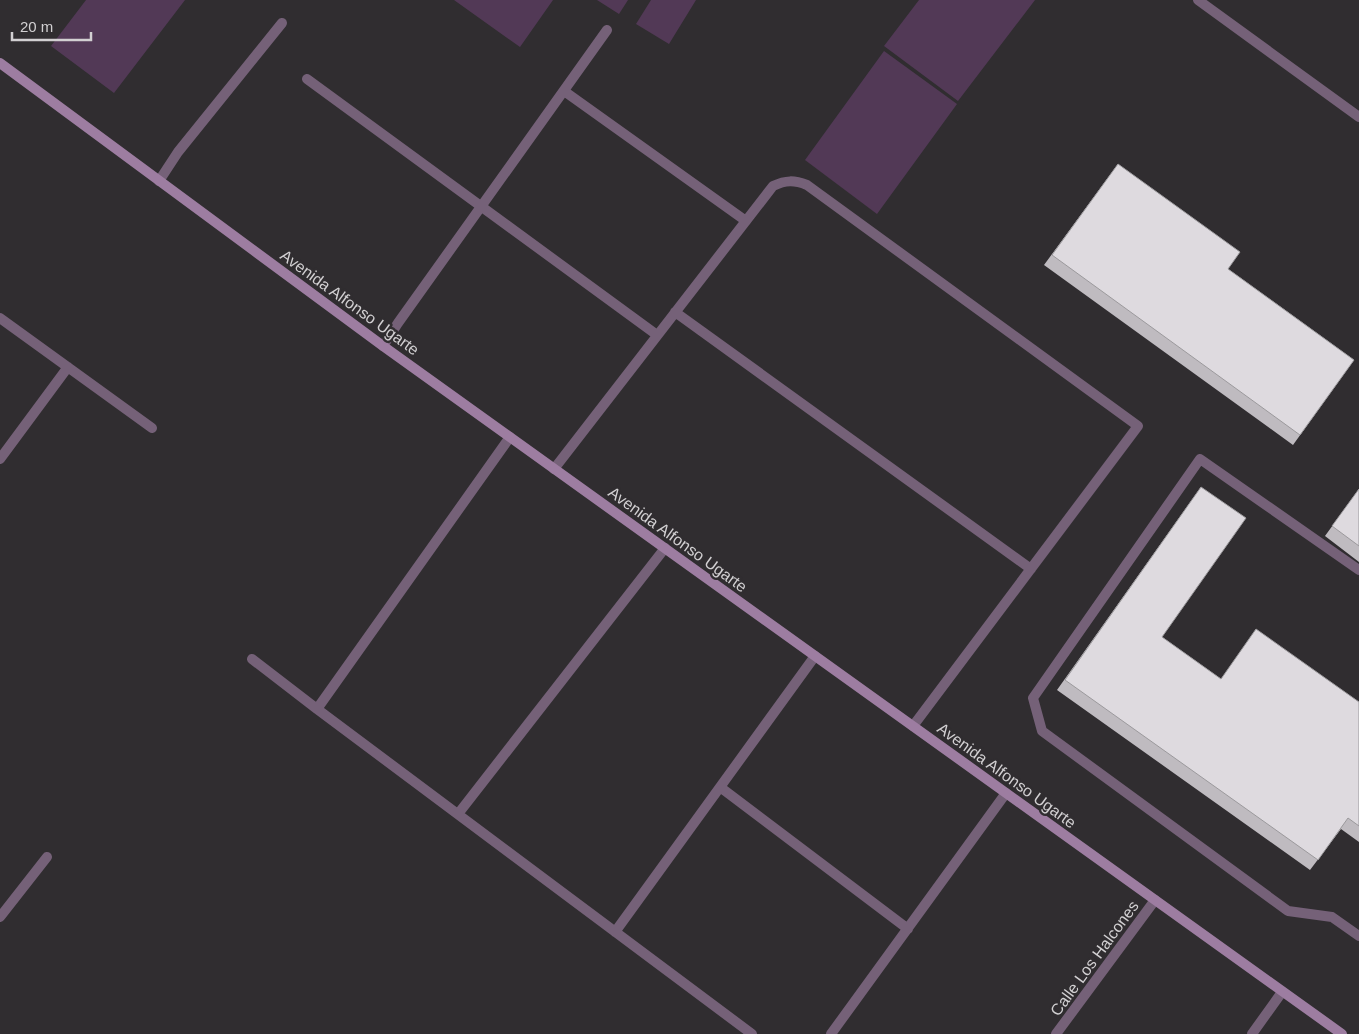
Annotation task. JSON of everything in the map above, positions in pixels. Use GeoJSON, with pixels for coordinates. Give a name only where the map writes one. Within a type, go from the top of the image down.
{"type":"FeatureCollection","features":[{"type":"Feature","properties":{"kind":"street"},"geometry":{"type":"LineString","coordinates":[[1198,0],[1359,117]]}},
{"type":"Feature","properties":{"kind":"street"},"geometry":{"type":"LineString","coordinates":[[159,181],[178,152],[282,23]]}},
{"type":"Feature","properties":{"kind":"street"},"geometry":{"type":"LineString","coordinates":[[383,346],[607,30]]}},
{"type":"Feature","properties":{"kind":"street","name":"Avenida Alfonso Ugarte"},"geometry":{"type":"LineString","coordinates":[[0,63],[383,346],[1342,1034]]}},
{"type":"Feature","properties":{"kind":"street"},"geometry":{"type":"LineString","coordinates":[[307,79],[657,335]]}},
{"type":"Feature","properties":{"kind":"street"},"geometry":{"type":"LineString","coordinates":[[564,91],[746,221]]}},
{"type":"Feature","properties":{"kind":"street"},"geometry":{"type":"LineString","coordinates":[[554,469],[773,186],[783,181],[796,181],[807,185],[1138,426],[913,726]]}},
{"type":"Feature","properties":{"kind":"street"},"geometry":{"type":"LineString","coordinates":[[676,312],[1031,568]]}},
{"type":"Feature","properties":{"kind":"street"},"geometry":{"type":"LineString","coordinates":[[0,318],[152,428]]}},
{"type":"Feature","properties":{"kind":"street"},"geometry":{"type":"LineString","coordinates":[[0,459],[68,367]]}},
{"type":"Feature","properties":{"kind":"street"},"geometry":{"type":"LineString","coordinates":[[316,709],[510,437]]}},
{"type":"Feature","properties":{"kind":"street"},"geometry":{"type":"LineString","coordinates":[[1359,570],[1200,459],[1033,698],[1042,731],[1288,911],[1332,917],[1359,936]]}},
{"type":"Feature","properties":{"kind":"street"},"geometry":{"type":"LineString","coordinates":[[458,814],[665,548]]}},
{"type":"Feature","properties":{"kind":"street"},"geometry":{"type":"LineString","coordinates":[[615,932],[816,656]]}},
{"type":"Feature","properties":{"kind":"street"},"geometry":{"type":"LineString","coordinates":[[252,659],[316,709],[752,1034]]}},
{"type":"Feature","properties":{"kind":"street"},"geometry":{"type":"LineString","coordinates":[[720,787],[908,929]]}},
{"type":"Feature","properties":{"kind":"street"},"geometry":{"type":"LineString","coordinates":[[831,1034],[1006,793]]}},
{"type":"Feature","properties":{"kind":"street"},"geometry":{"type":"LineString","coordinates":[[0,917],[47,857]]}},
{"type":"Feature","properties":{"kind":"street","name":"Calle Los Halcones"},"geometry":{"type":"LineString","coordinates":[[1056,1034],[1155,900]]}},
{"type":"Feature","properties":{"kind":"street"},"geometry":{"type":"LineString","coordinates":[[1252,1034],[1282,992]]}},
{"type":"Feature","properties":{"kind":"shaded area"},"geometry":{"type":"Polygon","coordinates":[[[86,0],[185,0],[114,93],[51,46],[86,0]]]}},
{"type":"Feature","properties":{"kind":"shaded area"},"geometry":{"type":"Polygon","coordinates":[[[454,0],[553,0],[520,47],[454,0]]]}},
{"type":"Feature","properties":{"kind":"shaded area"},"geometry":{"type":"Polygon","coordinates":[[[597,0],[628,0],[619,14],[597,0]]]}},
{"type":"Feature","properties":{"kind":"shaded area"},"geometry":{"type":"Polygon","coordinates":[[[651,0],[696,0],[669,44],[636,24],[651,0]]]}},
{"type":"Feature","properties":{"kind":"shaded area"},"geometry":{"type":"Polygon","coordinates":[[[919,0],[1035,0],[958,101],[884,46],[919,0]]]}},
{"type":"Feature","properties":{"kind":"shaded area"},"geometry":{"type":"Polygon","coordinates":[[[884,51],[957,104],[877,214],[805,160],[884,51]]]}},
{"type":"Feature","properties":{"kind":"building"},"geometry":{"type":"Polygon","coordinates":[[[1118,164],[1240,252],[1228,269],[1354,360],[1300,435],[1052,255],[1118,164]]]}},
{"type":"Feature","properties":{"kind":"building"},"geometry":{"type":"Polygon","coordinates":[[[1201,487],[1246,518],[1162,637],[1221,679],[1256,629],[1359,702],[1359,826],[1348,818],[1318,860],[1065,680],[1201,487]]]}},
{"type":"Feature","properties":{"kind":"building"},"geometry":{"type":"Polygon","coordinates":[[[1359,489],[1359,546],[1332,526],[1359,489]]]}}]}
